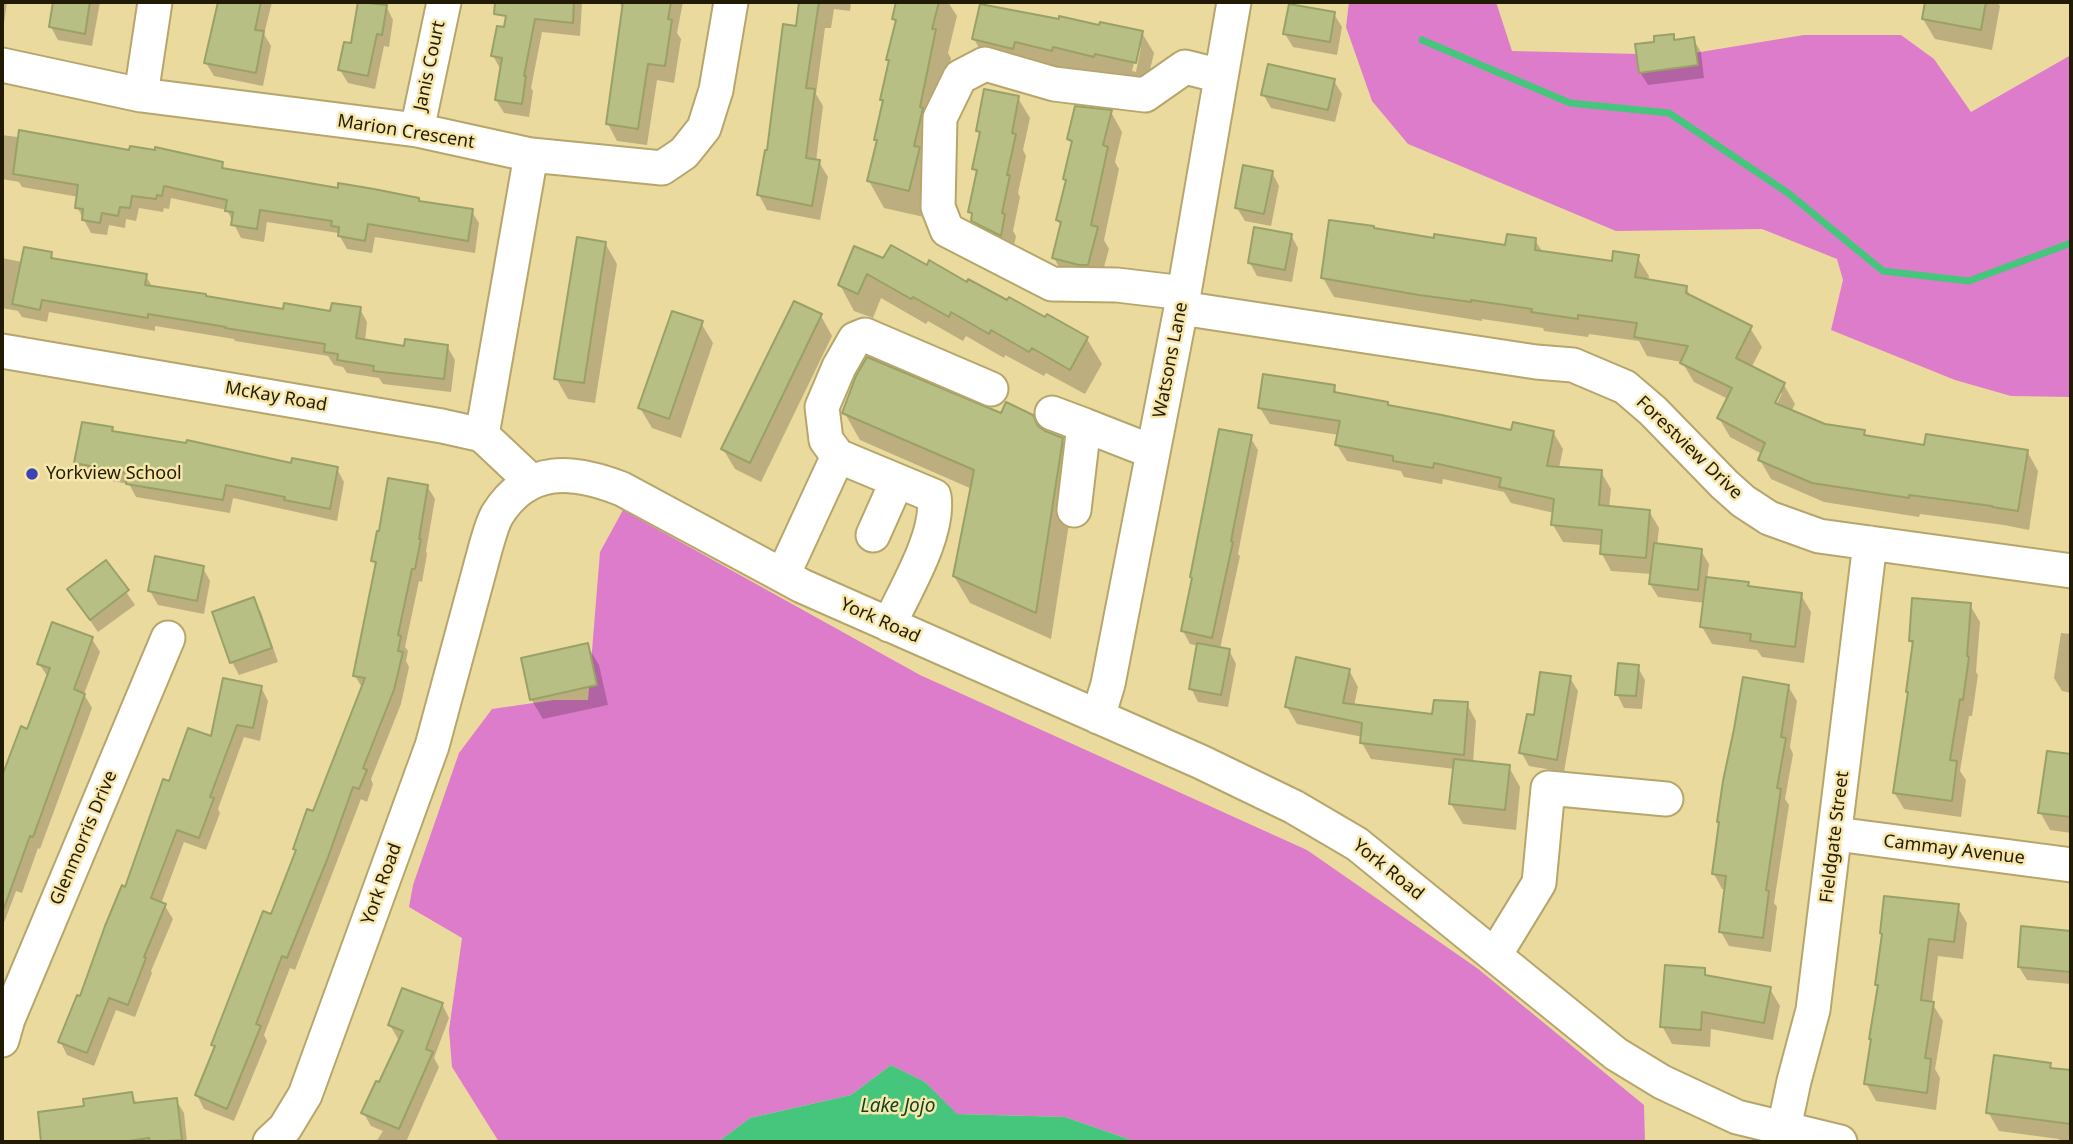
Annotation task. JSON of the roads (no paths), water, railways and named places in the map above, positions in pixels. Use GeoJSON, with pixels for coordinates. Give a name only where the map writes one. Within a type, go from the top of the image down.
{"type":"FeatureCollection","features":[{"type":"Feature","properties":{"kind":"street"},"geometry":{"type":"LineString","coordinates":[[141,95],[155,2]]}},
{"type":"Feature","properties":{"kind":"street","name":"Janis Court"},"geometry":{"type":"LineString","coordinates":[[417,130],[443,2]]}},
{"type":"Feature","properties":{"kind":"street","name":"Marion Crescent"},"geometry":{"type":"LineString","coordinates":[[2,65],[141,95],[417,130],[531,155],[662,168],[684,153],[704,128],[716,90],[731,2]]}},
{"type":"Feature","properties":{"kind":"street","name":"Watsons Lane"},"geometry":{"type":"LineString","coordinates":[[1098,717],[1108,684],[1183,300],[1234,2]]}},
{"type":"Feature","properties":{"kind":"street","name":"Forestview Drive"},"geometry":{"type":"LineString","coordinates":[[1221,76],[1185,67],[1145,96],[1054,85],[985,64],[960,77],[940,118],[938,207],[947,230],[1052,284],[1117,285],[1183,300],[1536,362],[1573,365],[1625,387],[1653,411],[1724,484],[1743,501],[1769,518],[1819,536],[2071,571]]}},
{"type":"Feature","properties":{"kind":"street"},"geometry":{"type":"LineString","coordinates":[[531,155],[482,435],[532,482]]}},
{"type":"Feature","properties":{"kind":"street"},"geometry":{"type":"LineString","coordinates":[[889,625],[927,546],[936,505],[934,496],[838,456],[825,440],[822,407],[839,367],[855,339],[865,335],[991,389]]}},
{"type":"Feature","properties":{"kind":"street","name":"McKay Road"},"geometry":{"type":"LineString","coordinates":[[2,351],[482,435]]}},
{"type":"Feature","properties":{"kind":"street"},"geometry":{"type":"LineString","coordinates":[[1052,412],[1153,452]]}},
{"type":"Feature","properties":{"kind":"street"},"geometry":{"type":"LineString","coordinates":[[1074,510],[1084,425]]}},
{"type":"Feature","properties":{"kind":"street"},"geometry":{"type":"LineString","coordinates":[[783,575],[838,456]]}},
{"type":"Feature","properties":{"kind":"street","name":"York Road"},"geometry":{"type":"LineString","coordinates":[[270,1142],[285,1128],[305,1095],[432,746],[496,517],[509,499],[532,482],[553,475],[575,475],[622,489],[802,586],[1201,762],[1294,807],[1357,844],[1616,1054],[1662,1082],[1737,1116],[1840,1142]]}},
{"type":"Feature","properties":{"kind":"street"},"geometry":{"type":"LineString","coordinates":[[873,535],[897,481]]}},
{"type":"Feature","properties":{"kind":"street","name":"Fieldgate Street"},"geometry":{"type":"LineString","coordinates":[[1784,1128],[1813,1010],[1870,542]]}},
{"type":"Feature","properties":{"kind":"street","name":"Glenmorris Drive"},"geometry":{"type":"LineString","coordinates":[[2,1040],[8,1019],[168,638]]}},
{"type":"Feature","properties":{"kind":"street"},"geometry":{"type":"LineString","coordinates":[[1495,955],[1539,883],[1548,788],[1666,799]]}},
{"type":"Feature","properties":{"kind":"street","name":"Cammay Avenue"},"geometry":{"type":"LineString","coordinates":[[1836,834],[2071,865]]}},
{"type":"Feature","properties":{"kind":"water","name":"Lake Jojo"},"geometry":{"type":"Polygon","coordinates":[[[891,1065],[925,1082],[957,1114],[1065,1117],[1137,1142],[718,1142],[750,1118],[851,1095],[891,1065]]]}},
{"type":"Feature","properties":{"kind":"waterway"},"geometry":{"type":"LineString","coordinates":[[1422,40],[1570,103],[1669,113],[1788,193],[1883,271],[1969,281],[2071,243]]}},
{"type":"Feature","properties":{"kind":"place","name":"Yorkview School"},"geometry":{"type":"Point","coordinates":[32,474]}}]}
